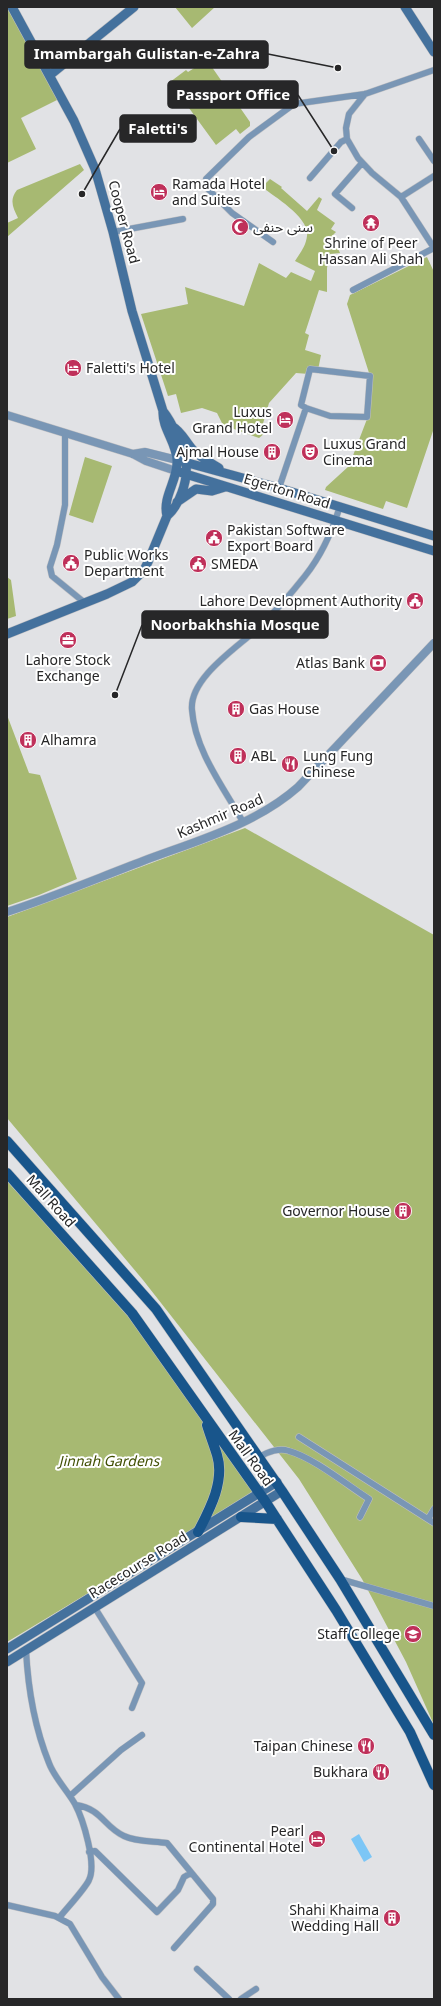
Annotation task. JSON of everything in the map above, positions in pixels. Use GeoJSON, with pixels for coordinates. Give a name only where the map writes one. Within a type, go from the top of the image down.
{"type":"FeatureCollection","features":[{"type":"Feature","properties":{"kind":"main road"},"geometry":{"type":"LineString","coordinates":[[50,75],[134,7]]}},
{"type":"Feature","properties":{"kind":"main road"},"geometry":{"type":"LineString","coordinates":[[405,7],[434,52]]}},
{"type":"Feature","properties":{"kind":"main road"},"geometry":{"type":"LineString","coordinates":[[412,7],[434,40]]}},
{"type":"Feature","properties":{"kind":"main road","name":"Cooper Road"},"geometry":{"type":"LineString","coordinates":[[10,8],[50,75],[88,150],[113,232],[132,311],[163,411],[172,426],[182,461]]}},
{"type":"Feature","properties":{"kind":"main road","name":"Cooper Road"},"geometry":{"type":"LineString","coordinates":[[163,411],[162,420],[182,461]]}},
{"type":"Feature","properties":{"kind":"main road"},"geometry":{"type":"LineString","coordinates":[[172,426],[181,432],[191,447],[198,454],[226,473]]}},
{"type":"Feature","properties":{"kind":"main road"},"geometry":{"type":"LineString","coordinates":[[167,516],[165,507],[176,471],[182,461]]}},
{"type":"Feature","properties":{"kind":"main road"},"geometry":{"type":"LineString","coordinates":[[7,634],[126,586],[136,578],[144,570],[167,516],[173,510],[177,502],[186,474],[182,461]]}},
{"type":"Feature","properties":{"kind":"main road","name":"Egerton Road"},"geometry":{"type":"LineString","coordinates":[[182,461],[340,506],[434,536]]}},
{"type":"Feature","properties":{"kind":"main road","name":"Egerton Road"},"geometry":{"type":"LineString","coordinates":[[176,471],[434,550]]}},
{"type":"Feature","properties":{"kind":"main road"},"geometry":{"type":"LineString","coordinates":[[177,502],[196,489],[212,491],[225,487]]}},
{"type":"Feature","properties":{"kind":"main road","name":"Mall Road"},"geometry":{"type":"LineString","coordinates":[[7,1141],[156,1309],[280,1486],[340,1579],[434,1735]]}},
{"type":"Feature","properties":{"kind":"main road","name":"Mall Road"},"geometry":{"type":"LineString","coordinates":[[7,1173],[132,1313],[277,1519],[410,1732],[434,1785]]}},
{"type":"Feature","properties":{"kind":"main road"},"geometry":{"type":"LineString","coordinates":[[198,1532],[216,1494],[218,1472],[218,1456],[205,1418]]}},
{"type":"Feature","properties":{"kind":"main road","name":"Racecourse Road"},"geometry":{"type":"LineString","coordinates":[[7,1649],[198,1532],[262,1498],[280,1486]]}},
{"type":"Feature","properties":{"kind":"main road","name":"Racecourse Road"},"geometry":{"type":"LineString","coordinates":[[7,1662],[241,1517],[262,1498]]}},
{"type":"Feature","properties":{"kind":"main road"},"geometry":{"type":"LineString","coordinates":[[241,1517],[277,1519]]}},
{"type":"Feature","properties":{"kind":"street"},"geometry":{"type":"LineString","coordinates":[[273,242],[232,213],[207,188],[206,179],[249,137],[294,104],[365,94],[434,70]]}},
{"type":"Feature","properties":{"kind":"street"},"geometry":{"type":"LineString","coordinates":[[353,290],[434,248],[401,197],[362,163],[347,139],[346,128],[349,114],[365,94]]}},
{"type":"Feature","properties":{"kind":"street"},"geometry":{"type":"LineString","coordinates":[[310,178],[341,142],[347,139]]}},
{"type":"Feature","properties":{"kind":"street"},"geometry":{"type":"LineString","coordinates":[[419,139],[434,161]]}},
{"type":"Feature","properties":{"kind":"street"},"geometry":{"type":"LineString","coordinates":[[352,208],[335,194],[362,163]]}},
{"type":"Feature","properties":{"kind":"street"},"geometry":{"type":"LineString","coordinates":[[401,197],[434,176]]}},
{"type":"Feature","properties":{"kind":"street"},"geometry":{"type":"LineString","coordinates":[[113,232],[183,219]]}},
{"type":"Feature","properties":{"kind":"street"},"geometry":{"type":"LineString","coordinates":[[310,369],[370,376],[367,417],[330,416],[306,408],[301,405],[310,369]]}},
{"type":"Feature","properties":{"kind":"street"},"geometry":{"type":"LineString","coordinates":[[279,488],[306,408]]}},
{"type":"Feature","properties":{"kind":"street","name":"Egerton Road"},"geometry":{"type":"LineString","coordinates":[[7,415],[133,454],[146,461],[176,471]]}},
{"type":"Feature","properties":{"kind":"street"},"geometry":{"type":"LineString","coordinates":[[65,433],[65,505],[57,545],[50,567],[52,576],[85,602]]}},
{"type":"Feature","properties":{"kind":"street","name":"Egerton Road"},"geometry":{"type":"LineString","coordinates":[[133,454],[145,452],[182,461]]}},
{"type":"Feature","properties":{"kind":"street"},"geometry":{"type":"LineString","coordinates":[[243,822],[205,754],[193,721],[193,701],[198,687],[215,666],[257,629],[305,576],[331,534],[340,506]]}},
{"type":"Feature","properties":{"kind":"street","name":"Kashmir Road"},"geometry":{"type":"LineString","coordinates":[[7,912],[243,822],[265,812],[285,799],[298,787],[434,643]]}},
{"type":"Feature","properties":{"kind":"street"},"geometry":{"type":"LineString","coordinates":[[298,1437],[434,1524]]}},
{"type":"Feature","properties":{"kind":"street"},"geometry":{"type":"LineString","coordinates":[[260,1457],[267,1452],[288,1450],[309,1460],[369,1500],[360,1517]]}},
{"type":"Feature","properties":{"kind":"street"},"geometry":{"type":"LineString","coordinates":[[428,1519],[434,1509]]}},
{"type":"Feature","properties":{"kind":"street"},"geometry":{"type":"LineString","coordinates":[[340,1579],[434,1606]]}},
{"type":"Feature","properties":{"kind":"street"},"geometry":{"type":"LineString","coordinates":[[95,1608],[142,1683],[132,1708]]}},
{"type":"Feature","properties":{"kind":"street"},"geometry":{"type":"LineString","coordinates":[[26,1650],[28,1680],[35,1720],[49,1764],[76,1806],[92,1863],[90,1880],[59,1918]]}},
{"type":"Feature","properties":{"kind":"street"},"geometry":{"type":"LineString","coordinates":[[70,1796],[121,1750],[142,1735]]}},
{"type":"Feature","properties":{"kind":"street"},"geometry":{"type":"LineString","coordinates":[[76,1806],[86,1807],[101,1816],[112,1829],[125,1837],[167,1843],[214,1902],[174,1948]]}},
{"type":"Feature","properties":{"kind":"street"},"geometry":{"type":"LineString","coordinates":[[90,1852],[94,1850],[157,1912],[178,1890],[184,1877],[191,1873]]}},
{"type":"Feature","properties":{"kind":"street"},"geometry":{"type":"LineString","coordinates":[[7,1905],[55,1916],[70,1924],[102,1978],[118,1999]]}},
{"type":"Feature","properties":{"kind":"street"},"geometry":{"type":"LineString","coordinates":[[197,1969],[230,1999]]}},
{"type":"Feature","properties":{"kind":"street"},"geometry":{"type":"LineString","coordinates":[[241,1999],[256,1989]]}},
{"type":"Feature","properties":{"kind":"green space"},"geometry":{"type":"Polygon","coordinates":[[[9,7],[63,97],[21,118],[36,149],[7,163],[7,8],[9,7]]]}},
{"type":"Feature","properties":{"kind":"green space"},"geometry":{"type":"Polygon","coordinates":[[[175,7],[215,7],[192,28],[175,7]]]}},
{"type":"Feature","properties":{"kind":"green space"},"geometry":{"type":"Polygon","coordinates":[[[207,60],[250,122],[250,126],[240,134],[236,129],[216,145],[170,82],[186,70],[188,72],[207,60]]]}},
{"type":"Feature","properties":{"kind":"green space"},"geometry":{"type":"Polygon","coordinates":[[[80,164],[84,170],[7,237],[7,223],[18,218],[12,201],[17,190],[80,164]]]}},
{"type":"Feature","properties":{"kind":"green space"},"geometry":{"type":"Polygon","coordinates":[[[270,179],[282,187],[281,188],[307,211],[319,197],[322,199],[317,210],[335,223],[331,229],[336,232],[332,236],[340,253],[330,254],[327,268],[327,292],[319,290],[305,333],[309,335],[305,350],[321,355],[318,370],[310,369],[309,374],[296,373],[269,403],[262,427],[266,428],[265,433],[259,438],[223,425],[217,413],[202,408],[181,413],[176,394],[168,396],[141,314],[188,304],[185,287],[244,306],[259,263],[286,278],[291,272],[311,281],[315,271],[295,261],[305,243],[307,236],[306,229],[298,215],[262,187],[270,179]]]}},
{"type":"Feature","properties":{"kind":"green space"},"geometry":{"type":"Polygon","coordinates":[[[427,257],[434,272],[434,428],[407,508],[386,501],[383,509],[325,490],[326,487],[349,466],[367,419],[370,376],[347,304],[350,295],[427,257]]]}},
{"type":"Feature","properties":{"kind":"green space"},"geometry":{"type":"Polygon","coordinates":[[[85,457],[112,466],[93,523],[69,515],[85,457]]]}},
{"type":"Feature","properties":{"kind":"green space"},"geometry":{"type":"Polygon","coordinates":[[[7,577],[11,580],[16,616],[7,619],[7,577]]]}},
{"type":"Feature","properties":{"kind":"green space"},"geometry":{"type":"Polygon","coordinates":[[[7,715],[29,773],[40,775],[77,879],[39,895],[7,906],[7,715]]]}},
{"type":"Feature","properties":{"kind":"green space","name":"Governor House"},"geometry":{"type":"Polygon","coordinates":[[[245,828],[434,935],[434,1725],[406,1662],[362,1579],[299,1479],[143,1280],[7,1118],[7,917],[245,828]]]}},
{"type":"Feature","properties":{"kind":"green space","name":"Jinnah Gardens"},"geometry":{"type":"Polygon","coordinates":[[[7,1181],[131,1316],[255,1493],[7,1642],[7,1181]]]}},
{"type":"Feature","properties":{"kind":"water"},"geometry":{"type":"Polygon","coordinates":[[[359,1834],[372,1857],[364,1862],[351,1839],[359,1834]]]}},
{"type":"Feature","properties":{"kind":"place","name":"Imambargah Gulistan-e-Zahra"},"geometry":{"type":"Point","coordinates":[338,68]}},
{"type":"Feature","properties":{"kind":"place","name":"Passport Office"},"geometry":{"type":"Point","coordinates":[334,151]}},
{"type":"Feature","properties":{"kind":"place","name":"Ramada Hotel and Suites"},"geometry":{"type":"Point","coordinates":[159,192]}},
{"type":"Feature","properties":{"kind":"place","name":"Faletti's"},"geometry":{"type":"Point","coordinates":[82,194]}},
{"type":"Feature","properties":{"kind":"place","name":"Shrine of Peer Hassan Ali Shah"},"geometry":{"type":"Point","coordinates":[371,223]}},
{"type":"Feature","properties":{"kind":"place","name":"سنی حنفی"},"geometry":{"type":"Point","coordinates":[240,227]}},
{"type":"Feature","properties":{"kind":"place","name":"Faletti's Hotel"},"geometry":{"type":"Point","coordinates":[73,368]}},
{"type":"Feature","properties":{"kind":"place","name":"Luxus Grand Hotel"},"geometry":{"type":"Point","coordinates":[285,420]}},
{"type":"Feature","properties":{"kind":"place","name":"Ajmal House"},"geometry":{"type":"Point","coordinates":[272,452]}},
{"type":"Feature","properties":{"kind":"place","name":"Luxus Grand Cinema"},"geometry":{"type":"Point","coordinates":[310,452]}},
{"type":"Feature","properties":{"kind":"place","name":"Pakistan Software Export Board"},"geometry":{"type":"Point","coordinates":[214,538]}},
{"type":"Feature","properties":{"kind":"place","name":"Public Works Department"},"geometry":{"type":"Point","coordinates":[71,563]}},
{"type":"Feature","properties":{"kind":"place","name":"SMEDA"},"geometry":{"type":"Point","coordinates":[198,564]}},
{"type":"Feature","properties":{"kind":"place","name":"Lahore Development Authority"},"geometry":{"type":"Point","coordinates":[415,601]}},
{"type":"Feature","properties":{"kind":"place","name":"Lahore Stock Exchange"},"geometry":{"type":"Point","coordinates":[68,640]}},
{"type":"Feature","properties":{"kind":"place","name":"Atlas Bank"},"geometry":{"type":"Point","coordinates":[378,663]}},
{"type":"Feature","properties":{"kind":"place","name":"Noorbakhshia Mosque"},"geometry":{"type":"Point","coordinates":[115,695]}},
{"type":"Feature","properties":{"kind":"place","name":"Gas House"},"geometry":{"type":"Point","coordinates":[236,709]}},
{"type":"Feature","properties":{"kind":"place","name":"Alhamra"},"geometry":{"type":"Point","coordinates":[28,740]}},
{"type":"Feature","properties":{"kind":"place","name":"ABL"},"geometry":{"type":"Point","coordinates":[238,756]}},
{"type":"Feature","properties":{"kind":"place","name":"Lung Fung Chinese"},"geometry":{"type":"Point","coordinates":[290,764]}},
{"type":"Feature","properties":{"kind":"place","name":"Governor House"},"geometry":{"type":"Point","coordinates":[403,1211]}},
{"type":"Feature","properties":{"kind":"place","name":"Staff College"},"geometry":{"type":"Point","coordinates":[413,1634]}},
{"type":"Feature","properties":{"kind":"place","name":"Taipan Chinese"},"geometry":{"type":"Point","coordinates":[366,1746]}},
{"type":"Feature","properties":{"kind":"place","name":"Bukhara"},"geometry":{"type":"Point","coordinates":[381,1772]}},
{"type":"Feature","properties":{"kind":"place","name":"Pearl Continental Hotel"},"geometry":{"type":"Point","coordinates":[317,1839]}},
{"type":"Feature","properties":{"kind":"place","name":"Shahi Khaima Wedding Hall"},"geometry":{"type":"Point","coordinates":[392,1918]}}]}
